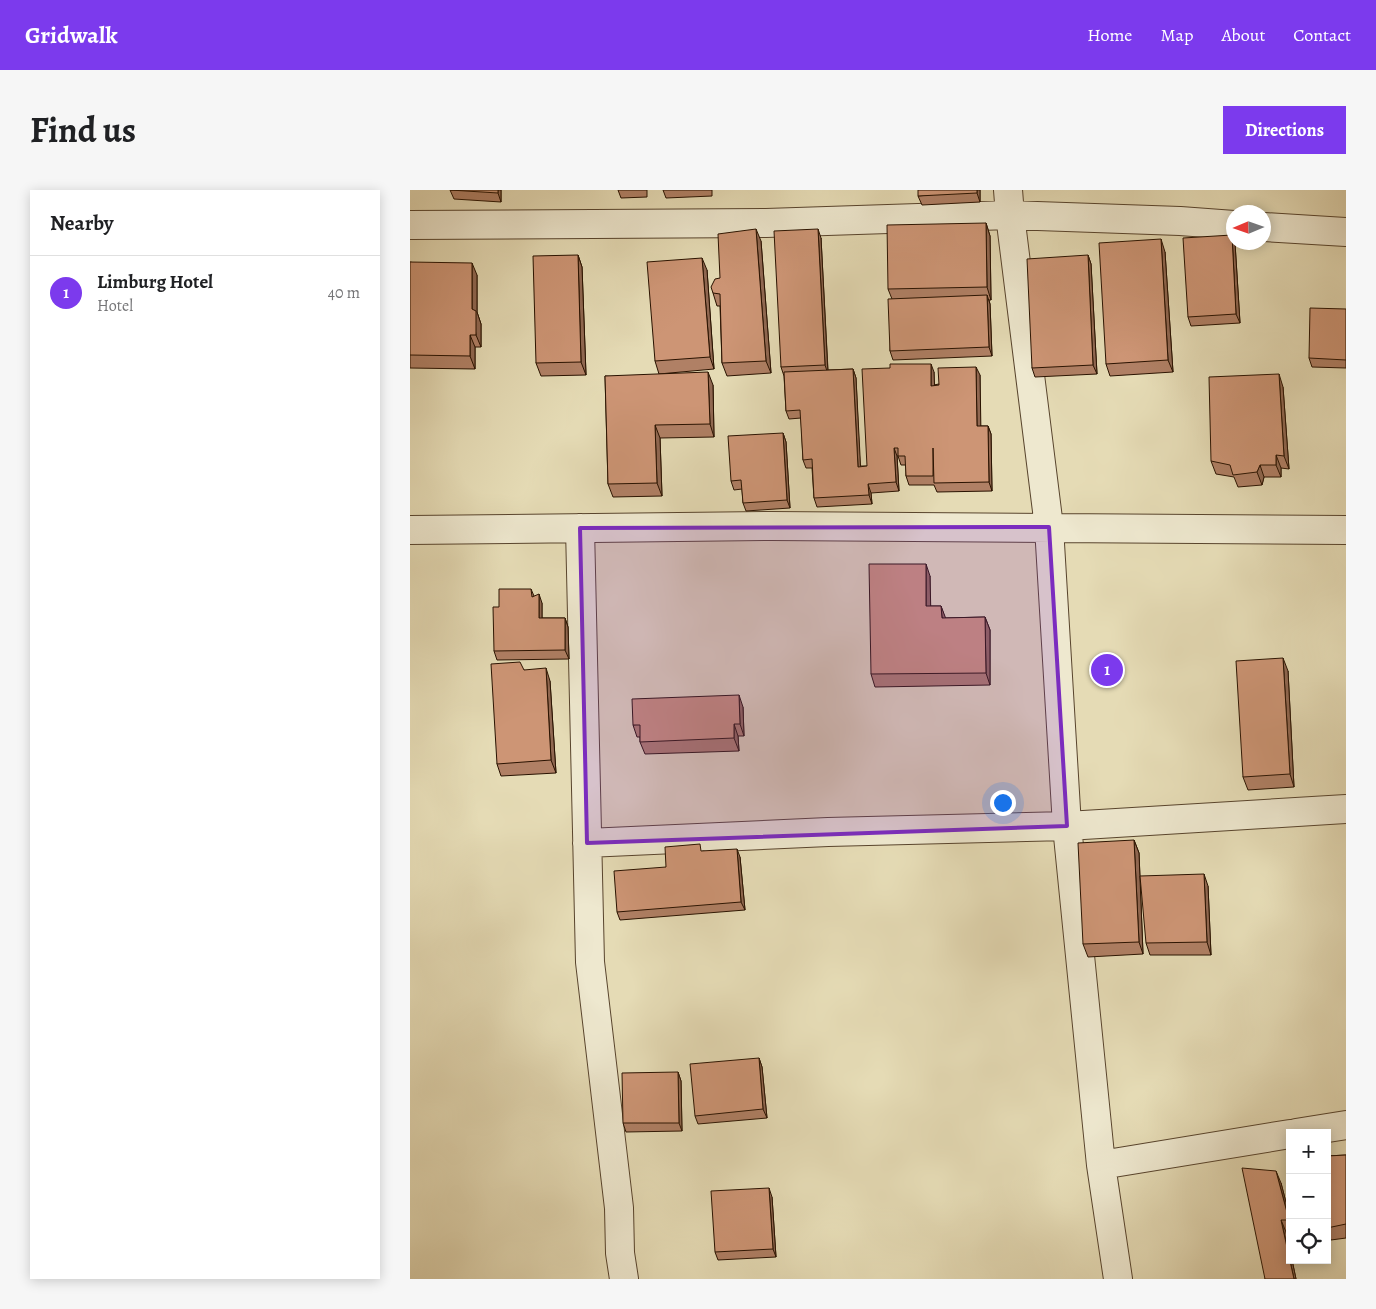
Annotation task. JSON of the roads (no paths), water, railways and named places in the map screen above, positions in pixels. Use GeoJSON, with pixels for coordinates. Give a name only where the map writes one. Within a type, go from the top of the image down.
{"type":"FeatureCollection","features":[{"type":"Feature","properties":{"kind":"street"},"geometry":{"type":"LineString","coordinates":[[410,225],[766,223],[1009,202],[1180,221],[1226,224]]}},
{"type":"Feature","properties":{"kind":"street"},"geometry":{"type":"LineString","coordinates":[[1009,202],[1049,527],[1067,826],[1101,1165],[1118,1279]]}},
{"type":"Feature","properties":{"kind":"street"},"geometry":{"type":"LineString","coordinates":[[1271,227],[1346,232]]}},
{"type":"Feature","properties":{"kind":"street"},"geometry":{"type":"LineString","coordinates":[[410,530],[772,526],[1346,530]]}},
{"type":"Feature","properties":{"kind":"street"},"geometry":{"type":"LineString","coordinates":[[580,528],[590,962],[619,1208],[620,1254],[624,1279]]}},
{"type":"Feature","properties":{"kind":"street"},"geometry":{"type":"LineString","coordinates":[[587,843],[828,832],[1067,826],[1346,809]]}},
{"type":"Feature","properties":{"kind":"street"},"geometry":{"type":"LineString","coordinates":[[1321,1129],[1346,1125]]}},
{"type":"Feature","properties":{"kind":"street"},"geometry":{"type":"LineString","coordinates":[[1101,1165],[1286,1135]]}},
{"type":"Feature","properties":{"kind":"place","name":"Limburg Hotel"},"geometry":{"type":"Point","coordinates":[1107,670]}}]}
